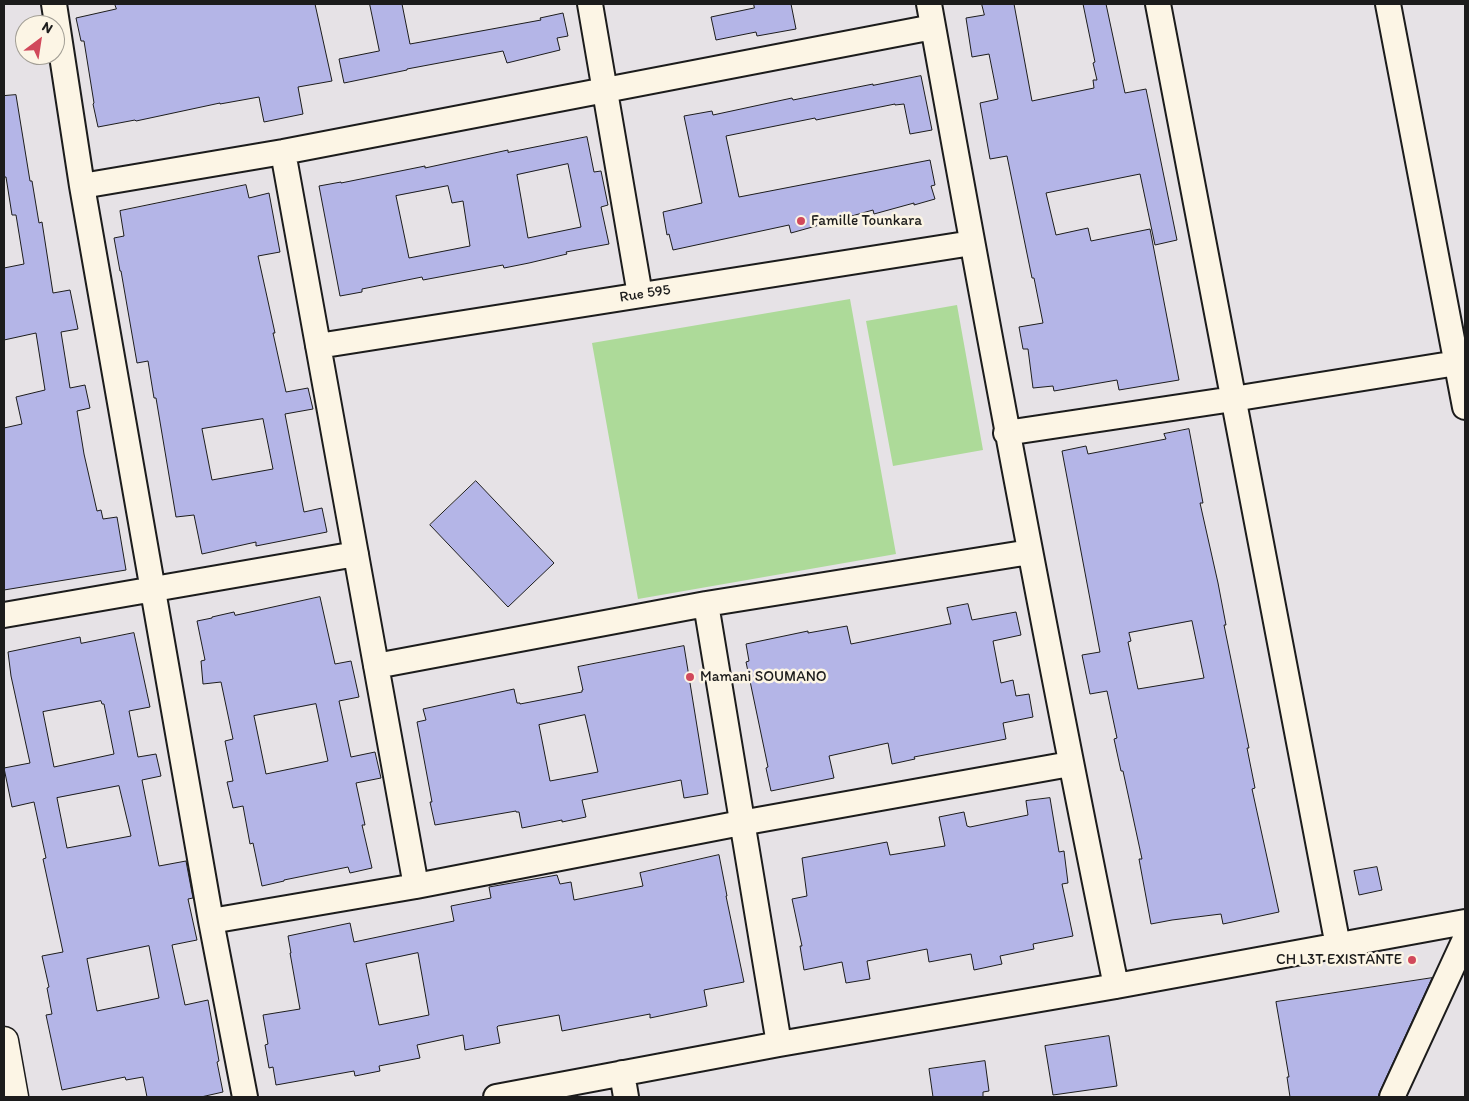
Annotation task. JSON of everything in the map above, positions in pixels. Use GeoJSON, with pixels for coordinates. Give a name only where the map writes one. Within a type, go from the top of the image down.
{"type":"FeatureCollection","features":[{"type":"Feature","properties":{"kind":"street"},"geometry":{"type":"LineString","coordinates":[[54,4],[82,186],[152,590],[244,1097]]}},
{"type":"Feature","properties":{"kind":"street"},"geometry":{"type":"LineString","coordinates":[[590,4],[640,295]]}},
{"type":"Feature","properties":{"kind":"street"},"geometry":{"type":"LineString","coordinates":[[929,4],[1006,433],[1070,764],[1116,986]]}},
{"type":"Feature","properties":{"kind":"street"},"geometry":{"type":"LineString","coordinates":[[1158,4],[1338,946]]}},
{"type":"Feature","properties":{"kind":"street"},"geometry":{"type":"LineString","coordinates":[[1388,4],[1465,407]]}},
{"type":"Feature","properties":{"kind":"street"},"geometry":{"type":"LineString","coordinates":[[82,186],[284,152],[933,28]]}},
{"type":"Feature","properties":{"kind":"street"},"geometry":{"type":"LineString","coordinates":[[284,152],[416,886]]}},
{"type":"Feature","properties":{"kind":"street","name":"Rue 595"},"geometry":{"type":"LineString","coordinates":[[318,346],[972,243]]}},
{"type":"Feature","properties":{"kind":"street"},"geometry":{"type":"LineString","coordinates":[[1006,433],[1457,363]]}},
{"type":"Feature","properties":{"kind":"street"},"geometry":{"type":"LineString","coordinates":[[376,666],[706,604],[1030,552]]}},
{"type":"Feature","properties":{"kind":"street"},"geometry":{"type":"LineString","coordinates":[[4,615],[356,554]]}},
{"type":"Feature","properties":{"kind":"street"},"geometry":{"type":"LineString","coordinates":[[706,604],[779,1044]]}},
{"type":"Feature","properties":{"kind":"street"},"geometry":{"type":"LineString","coordinates":[[211,921],[416,886],[741,823],[1070,764]]}},
{"type":"Feature","properties":{"kind":"street"},"geometry":{"type":"LineString","coordinates":[[496,1097],[779,1044],[1116,986],[1465,922]]}},
{"type":"Feature","properties":{"kind":"street"},"geometry":{"type":"LineString","coordinates":[[1392,1097],[1465,939]]}},
{"type":"Feature","properties":{"kind":"street"},"geometry":{"type":"LineString","coordinates":[[4,1041],[14,1097]]}},
{"type":"Feature","properties":{"kind":"street"},"geometry":{"type":"LineString","coordinates":[[622,1073],[626,1097]]}},
{"type":"Feature","properties":{"kind":"green space"},"geometry":{"type":"Polygon","coordinates":[[[850,299],[896,554],[638,599],[592,343],[850,299]]]}},
{"type":"Feature","properties":{"kind":"green space"},"geometry":{"type":"Polygon","coordinates":[[[957,305],[983,450],[893,466],[866,321],[957,305]]]}},
{"type":"Feature","properties":{"kind":"building"},"geometry":{"type":"Polygon","coordinates":[[[115,4],[315,4],[332,81],[298,87],[303,114],[264,122],[259,97],[98,127],[84,41],[81,41],[76,18],[116,9],[115,4]]]}},
{"type":"Feature","properties":{"kind":"building"},"geometry":{"type":"Polygon","coordinates":[[[370,4],[402,4],[410,44],[541,20],[540,18],[563,13],[568,36],[557,38],[560,50],[507,63],[503,51],[344,83],[339,59],[379,51],[370,4]]]}},
{"type":"Feature","properties":{"kind":"building"},"geometry":{"type":"Polygon","coordinates":[[[754,4],[791,4],[796,29],[757,36],[756,32],[716,40],[711,17],[754,8],[754,4]]]}},
{"type":"Feature","properties":{"kind":"building"},"geometry":{"type":"Polygon","coordinates":[[[982,4],[1014,4],[1032,101],[1094,88],[1093,80],[1097,80],[1093,63],[1095,62],[1083,4],[1106,4],[1125,93],[1146,89],[1177,240],[1155,245],[1140,174],[1046,193],[1056,235],[1088,228],[1091,241],[1150,229],[1179,380],[1119,390],[1117,380],[1054,391],[1053,386],[1033,388],[1028,349],[1023,349],[1019,327],[1043,323],[1007,156],[990,159],[980,103],[998,99],[989,54],[972,57],[966,18],[984,15],[982,4]]]}},
{"type":"Feature","properties":{"kind":"building"},"geometry":{"type":"Polygon","coordinates":[[[921,76],[932,130],[910,134],[904,104],[895,104],[726,136],[739,197],[930,160],[935,185],[931,186],[935,199],[874,214],[873,210],[791,233],[789,225],[673,250],[669,234],[667,235],[663,212],[702,203],[684,116],[712,111],[713,115],[792,98],[793,100],[921,76]]]}},
{"type":"Feature","properties":{"kind":"building"},"geometry":{"type":"Polygon","coordinates":[[[16,95],[30,181],[32,181],[39,223],[42,222],[53,293],[70,290],[78,329],[61,332],[70,388],[85,385],[90,408],[77,411],[84,454],[97,511],[101,510],[103,519],[117,517],[126,570],[4,590],[4,428],[22,424],[16,397],[45,390],[36,333],[4,340],[4,268],[24,264],[16,215],[12,215],[6,177],[4,177],[4,96],[16,95]]]}},
{"type":"Feature","properties":{"kind":"building"},"geometry":{"type":"Polygon","coordinates":[[[587,137],[594,172],[601,171],[608,205],[601,207],[609,244],[566,252],[567,254],[504,268],[503,265],[423,280],[422,277],[362,289],[362,292],[340,296],[319,186],[425,166],[425,168],[508,150],[508,152],[587,137]],[[568,164],[517,175],[528,238],[581,227],[568,164]],[[448,186],[396,196],[409,258],[470,246],[463,201],[452,203],[448,186]]]}},
{"type":"Feature","properties":{"kind":"building"},"geometry":{"type":"Polygon","coordinates":[[[246,185],[249,198],[269,193],[280,252],[258,256],[275,333],[273,333],[286,392],[308,388],[313,409],[285,414],[304,512],[322,508],[327,532],[256,546],[256,542],[202,554],[194,515],[176,517],[148,361],[137,363],[120,271],[114,238],[124,236],[120,211],[246,185]],[[263,419],[202,429],[212,480],[273,469],[263,419]]]}},
{"type":"Feature","properties":{"kind":"building"},"geometry":{"type":"Polygon","coordinates":[[[1189,429],[1203,503],[1200,503],[1218,583],[1226,625],[1224,625],[1249,748],[1247,748],[1255,788],[1252,789],[1279,912],[1223,924],[1221,914],[1151,924],[1139,859],[1142,859],[1114,739],[1117,738],[1107,691],[1090,694],[1082,655],[1100,652],[1062,451],[1086,446],[1088,454],[1166,439],[1164,434],[1189,429]],[[1192,621],[1129,633],[1131,641],[1128,642],[1138,689],[1204,678],[1192,621]]]}},
{"type":"Feature","properties":{"kind":"building"},"geometry":{"type":"Polygon","coordinates":[[[476,481],[554,563],[508,607],[430,525],[476,481]]]}},
{"type":"Feature","properties":{"kind":"building"},"geometry":{"type":"Polygon","coordinates":[[[320,597],[335,664],[351,661],[359,697],[339,701],[351,757],[375,752],[381,778],[356,783],[365,825],[362,825],[372,868],[350,873],[348,867],[262,886],[253,843],[250,844],[243,806],[233,808],[227,782],[233,781],[225,741],[233,739],[221,682],[203,684],[201,661],[205,660],[197,621],[234,612],[235,615],[320,597]],[[316,704],[254,716],[266,774],[328,761],[316,704]]]}},
{"type":"Feature","properties":{"kind":"building"},"geometry":{"type":"Polygon","coordinates":[[[968,604],[972,620],[1016,612],[1021,635],[993,641],[1001,683],[1013,680],[1016,696],[1029,694],[1033,717],[1003,723],[1006,739],[914,757],[915,759],[892,764],[888,743],[829,756],[834,778],[771,791],[766,768],[768,767],[746,662],[749,661],[746,644],[808,631],[808,633],[847,626],[851,644],[951,624],[947,608],[968,604]]]}},
{"type":"Feature","properties":{"kind":"building"},"geometry":{"type":"Polygon","coordinates":[[[134,633],[150,707],[129,711],[138,757],[156,754],[161,776],[142,780],[159,866],[186,861],[193,898],[188,899],[197,940],[172,945],[185,1005],[208,1000],[223,1092],[201,1097],[147,1097],[143,1077],[126,1080],[125,1077],[62,1090],[46,1015],[52,1014],[47,988],[49,987],[42,956],[63,952],[43,859],[46,858],[34,802],[12,807],[4,768],[30,763],[11,676],[8,652],[80,637],[81,643],[134,633]],[[101,701],[43,712],[54,767],[114,754],[104,704],[101,701]],[[119,786],[57,798],[67,848],[131,836],[119,786]],[[149,946],[87,959],[97,1011],[159,998],[149,946]]]}},
{"type":"Feature","properties":{"kind":"building"},"geometry":{"type":"Polygon","coordinates":[[[684,646],[708,794],[684,798],[681,780],[582,800],[586,817],[562,822],[562,820],[522,828],[519,812],[516,811],[435,825],[417,722],[426,720],[423,709],[514,689],[517,703],[520,704],[582,692],[578,667],[684,646]],[[585,715],[539,725],[550,781],[598,772],[585,715]]]}},
{"type":"Feature","properties":{"kind":"building"},"geometry":{"type":"Polygon","coordinates":[[[1050,798],[1059,852],[1064,851],[1068,883],[1062,884],[1073,936],[1033,944],[1034,949],[1000,956],[1002,964],[974,970],[971,954],[929,962],[927,949],[867,961],[870,979],[846,983],[842,962],[804,970],[800,946],[802,946],[792,899],[807,896],[802,858],[887,842],[890,855],[945,846],[939,817],[964,812],[967,826],[970,827],[1028,815],[1026,801],[1050,798]]]}},
{"type":"Feature","properties":{"kind":"building"},"geometry":{"type":"Polygon","coordinates":[[[719,855],[744,982],[704,990],[707,1006],[650,1018],[650,1014],[562,1031],[559,1015],[498,1026],[500,1043],[465,1050],[463,1035],[417,1045],[420,1058],[379,1066],[380,1071],[355,1076],[354,1071],[276,1085],[273,1067],[269,1068],[265,1045],[268,1044],[263,1015],[300,1009],[288,936],[350,923],[354,942],[454,921],[451,906],[491,898],[489,887],[557,875],[560,884],[571,882],[574,900],[643,886],[640,873],[719,855]],[[418,953],[366,964],[379,1025],[429,1015],[418,953]]]}},
{"type":"Feature","properties":{"kind":"building"},"geometry":{"type":"Polygon","coordinates":[[[1377,867],[1382,890],[1359,895],[1354,871],[1377,867]]]}},
{"type":"Feature","properties":{"kind":"building"},"geometry":{"type":"Polygon","coordinates":[[[1432,978],[1378,1097],[1290,1097],[1287,1077],[1289,1077],[1276,1002],[1432,978]]]}},
{"type":"Feature","properties":{"kind":"building"},"geometry":{"type":"Polygon","coordinates":[[[1109,1036],[1117,1086],[1053,1095],[1045,1046],[1109,1036]]]}},
{"type":"Feature","properties":{"kind":"building"},"geometry":{"type":"Polygon","coordinates":[[[985,1061],[989,1091],[983,1092],[983,1097],[933,1097],[929,1069],[985,1061]]]}},
{"type":"Feature","properties":{"kind":"place","name":"Famille Tounkara"},"geometry":{"type":"Point","coordinates":[801,221]}},
{"type":"Feature","properties":{"kind":"place","name":"Mamani SOUMANO"},"geometry":{"type":"Point","coordinates":[690,677]}},
{"type":"Feature","properties":{"kind":"place","name":"CH L3T EXISTANTE"},"geometry":{"type":"Point","coordinates":[1412,960]}}]}
